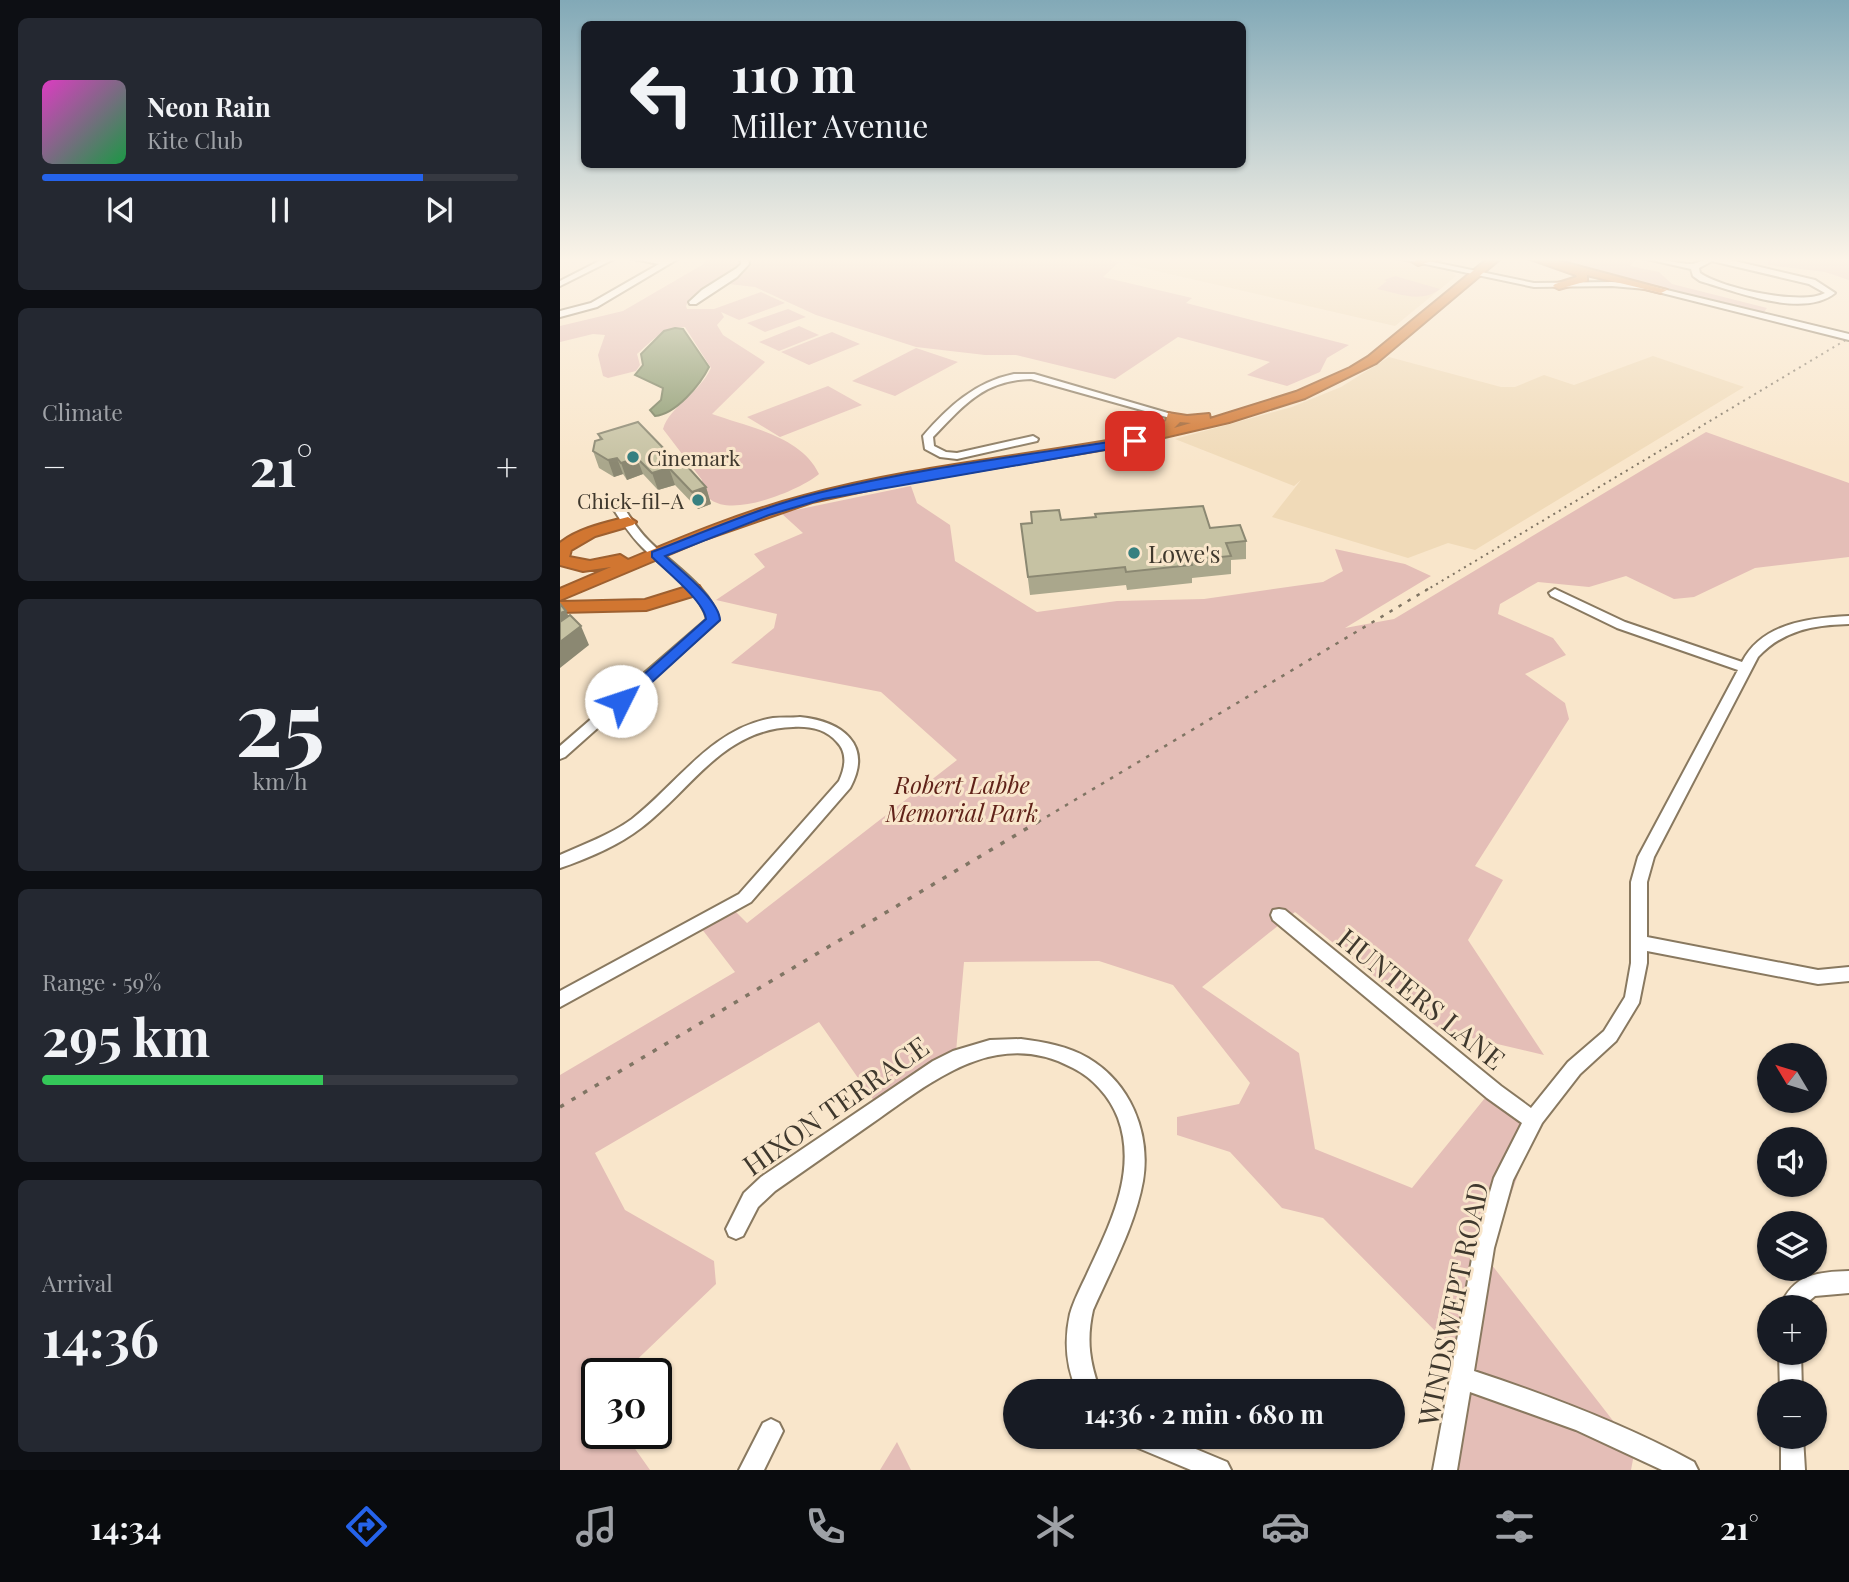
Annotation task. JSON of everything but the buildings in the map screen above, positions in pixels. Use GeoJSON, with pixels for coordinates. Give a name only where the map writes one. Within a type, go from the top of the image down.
{"type":"FeatureCollection","features":[{"type":"Feature","properties":{"kind":"highway"},"geometry":{"type":"LineString","coordinates":[[560,589],[760,507],[838,485],[1148,433],[1226,414],[1280,397],[1350,365],[1402,326]]}},
{"type":"Feature","properties":{"kind":"highway"},"geometry":{"type":"LineString","coordinates":[[628,522],[577,538],[562,549],[560,557],[567,563],[581,566],[606,564],[648,553],[820,496],[870,485],[1109,447],[1186,430],[1304,395],[1332,383],[1372,360],[1412,326]]}},
{"type":"Feature","properties":{"kind":"highway"},"geometry":{"type":"LineString","coordinates":[[1148,433],[1173,423],[1173,416],[1193,420],[1226,414]]}},
{"type":"Feature","properties":{"kind":"highway"},"geometry":{"type":"LineString","coordinates":[[560,595],[648,553]]}},
{"type":"Feature","properties":{"kind":"highway"},"geometry":{"type":"LineString","coordinates":[[560,607],[646,605],[693,590]]}},
{"type":"Feature","properties":{"kind":"street"},"geometry":{"type":"LineString","coordinates":[[1803,326],[1849,337]]}},
{"type":"Feature","properties":{"kind":"street"},"geometry":{"type":"LineString","coordinates":[[1033,439],[957,456],[944,455],[929,447],[928,436],[980,385],[1010,375],[1031,376],[1173,416]]}},
{"type":"Feature","properties":{"kind":"street"},"geometry":{"type":"LineString","coordinates":[[560,754],[713,620],[713,614],[693,590],[648,553],[618,508]]}},
{"type":"Feature","properties":{"kind":"street"},"geometry":{"type":"LineString","coordinates":[[1555,593],[1621,625],[1746,668]]}},
{"type":"Feature","properties":{"kind":"street","name":"WINDSWEPT ROAD"},"geometry":{"type":"LineString","coordinates":[[1444,1470],[1491,1217],[1504,1178],[1533,1120],[1574,1068],[1610,1036],[1625,1015],[1637,981],[1639,882],[1646,857],[1760,646],[1785,630],[1813,623],[1849,621]]}},
{"type":"Feature","properties":{"kind":"street"},"geometry":{"type":"LineString","coordinates":[[560,862],[633,826],[716,748],[738,734],[764,724],[808,722],[827,727],[842,737],[852,753],[850,773],[841,789],[745,898],[560,1000]]}},
{"type":"Feature","properties":{"kind":"street","name":"HUNTERS LANE"},"geometry":{"type":"LineString","coordinates":[[1279,915],[1494,1092],[1533,1120]]}},
{"type":"Feature","properties":{"kind":"street"},"geometry":{"type":"LineString","coordinates":[[1638,943],[1818,977],[1849,974]]}},
{"type":"Feature","properties":{"kind":"street","name":"HIXON TERRACE"},"geometry":{"type":"LineString","coordinates":[[736,1229],[751,1200],[768,1184],[945,1063],[980,1050],[1002,1046],[1042,1048],[1071,1057],[1096,1073],[1117,1096],[1130,1122],[1136,1154],[1127,1203],[1082,1310],[1078,1326],[1079,1365],[1084,1379]]}},
{"type":"Feature","properties":{"kind":"street"},"geometry":{"type":"LineString","coordinates":[[1796,1295],[1810,1286],[1849,1282]]}},
{"type":"Feature","properties":{"kind":"street"},"geometry":{"type":"LineString","coordinates":[[1461,1378],[1570,1416],[1686,1470]]}},
{"type":"Feature","properties":{"kind":"street"},"geometry":{"type":"LineString","coordinates":[[751,1470],[771,1431]]}},
{"type":"Feature","properties":{"kind":"street"},"geometry":{"type":"LineString","coordinates":[[1168,1449],[1219,1470]]}},
{"type":"Feature","properties":{"kind":"street"},"geometry":{"type":"LineString","coordinates":[[1792,1449],[1793,1470]]}},
{"type":"Feature","properties":{"kind":"shaded area"},"geometry":{"type":"Polygon","coordinates":[[[683,329],[709,367],[700,382],[679,404],[655,416],[650,410],[661,400],[663,388],[635,375],[643,365],[641,354],[664,331],[683,329]]]}},
{"type":"Feature","properties":{"kind":"shaded area"},"geometry":{"type":"Polygon","coordinates":[[[1653,356],[1744,387],[1475,550],[1448,543],[1408,558],[1272,517],[1301,480],[1294,486],[1175,439],[1292,407],[1341,387],[1389,357],[1501,387],[1515,387],[1544,375],[1574,385],[1653,356]]]}},
{"type":"Feature","properties":{"kind":"green space"},"geometry":{"type":"Polygon","coordinates":[[[560,326],[717,326],[723,335],[765,362],[712,414],[787,442],[811,461],[819,474],[793,489],[754,503],[718,503],[707,495],[702,480],[663,429],[672,413],[706,377],[711,368],[685,327],[670,329],[648,344],[637,354],[640,365],[636,371],[608,378],[603,376],[598,355],[605,335],[593,334],[560,342],[560,326]]]}},
{"type":"Feature","properties":{"kind":"green space"},"geometry":{"type":"Polygon","coordinates":[[[752,326],[782,326],[765,332],[752,326]]]}},
{"type":"Feature","properties":{"kind":"green space"},"geometry":{"type":"Polygon","coordinates":[[[799,326],[819,335],[779,351],[759,342],[799,326]]]}},
{"type":"Feature","properties":{"kind":"green space"},"geometry":{"type":"Polygon","coordinates":[[[849,326],[1274,326],[1349,345],[1327,358],[1320,372],[1287,386],[1247,375],[1270,362],[1178,337],[1115,379],[1016,355],[985,355],[916,347],[849,326]]]}},
{"type":"Feature","properties":{"kind":"green space"},"geometry":{"type":"Polygon","coordinates":[[[832,332],[860,344],[809,365],[781,352],[832,332]]]}},
{"type":"Feature","properties":{"kind":"green space"},"geometry":{"type":"Polygon","coordinates":[[[916,348],[958,362],[895,396],[852,381],[916,348]]]}},
{"type":"Feature","properties":{"kind":"green space"},"geometry":{"type":"Polygon","coordinates":[[[828,386],[862,405],[780,437],[747,417],[828,386]]]}},
{"type":"Feature","properties":{"kind":"green space","name":"Robert Labbe Memorial Park"},"geometry":{"type":"Polygon","coordinates":[[[1706,432],[1849,483],[1849,557],[1755,568],[1694,597],[1674,599],[1626,576],[1589,587],[1538,582],[1500,604],[1498,614],[1553,638],[1566,655],[1525,674],[1565,703],[1569,719],[1475,866],[1503,880],[1468,940],[1544,1055],[1442,1031],[1295,912],[1202,987],[1299,1053],[1315,1149],[1412,1188],[1489,1093],[1535,1126],[1488,1260],[1635,1449],[1631,1470],[1444,1470],[1471,1367],[1323,1218],[1282,1208],[1230,1152],[1177,1135],[1177,1117],[1239,1104],[1250,1083],[1173,985],[1099,961],[964,962],[955,1063],[879,1108],[819,1022],[595,1153],[625,1210],[714,1261],[716,1284],[639,1358],[581,1358],[581,1449],[635,1449],[650,1470],[560,1470],[560,1075],[735,972],[698,924],[731,907],[747,923],[957,760],[881,692],[731,663],[774,628],[777,614],[716,600],[765,567],[754,554],[803,533],[781,513],[911,486],[917,503],[950,525],[955,561],[1037,612],[1117,601],[1204,599],[1323,582],[1343,571],[1335,549],[1405,564],[1431,576],[1345,628],[1394,619],[1706,432]]]}},
{"type":"Feature","properties":{"kind":"green space"},"geometry":{"type":"Polygon","coordinates":[[[897,1442],[911,1470],[880,1470],[897,1442]]]}},
{"type":"Feature","properties":{"kind":"railway"},"geometry":{"type":"LineString","coordinates":[[1425,591],[1849,338]]}},
{"type":"Feature","properties":{"kind":"railway"},"geometry":{"type":"LineString","coordinates":[[1038,822],[1428,589]]}},
{"type":"Feature","properties":{"kind":"railway"},"geometry":{"type":"LineString","coordinates":[[560,1107],[1041,820]]}},
{"type":"Feature","properties":{"kind":"place","name":"Cinemark"},"geometry":{"type":"Point","coordinates":[633,457]}},
{"type":"Feature","properties":{"kind":"place","name":"Chick-fil-A"},"geometry":{"type":"Point","coordinates":[698,500]}},
{"type":"Feature","properties":{"kind":"place","name":"Lowe's"},"geometry":{"type":"Point","coordinates":[1134,553]}},
{"type":"Feature","properties":{"kind":"route"},"geometry":{"type":"LineString","coordinates":[[621,701],[714,617],[699,595],[657,555],[717,530],[820,496],[870,485],[1135,441]]}}]}
